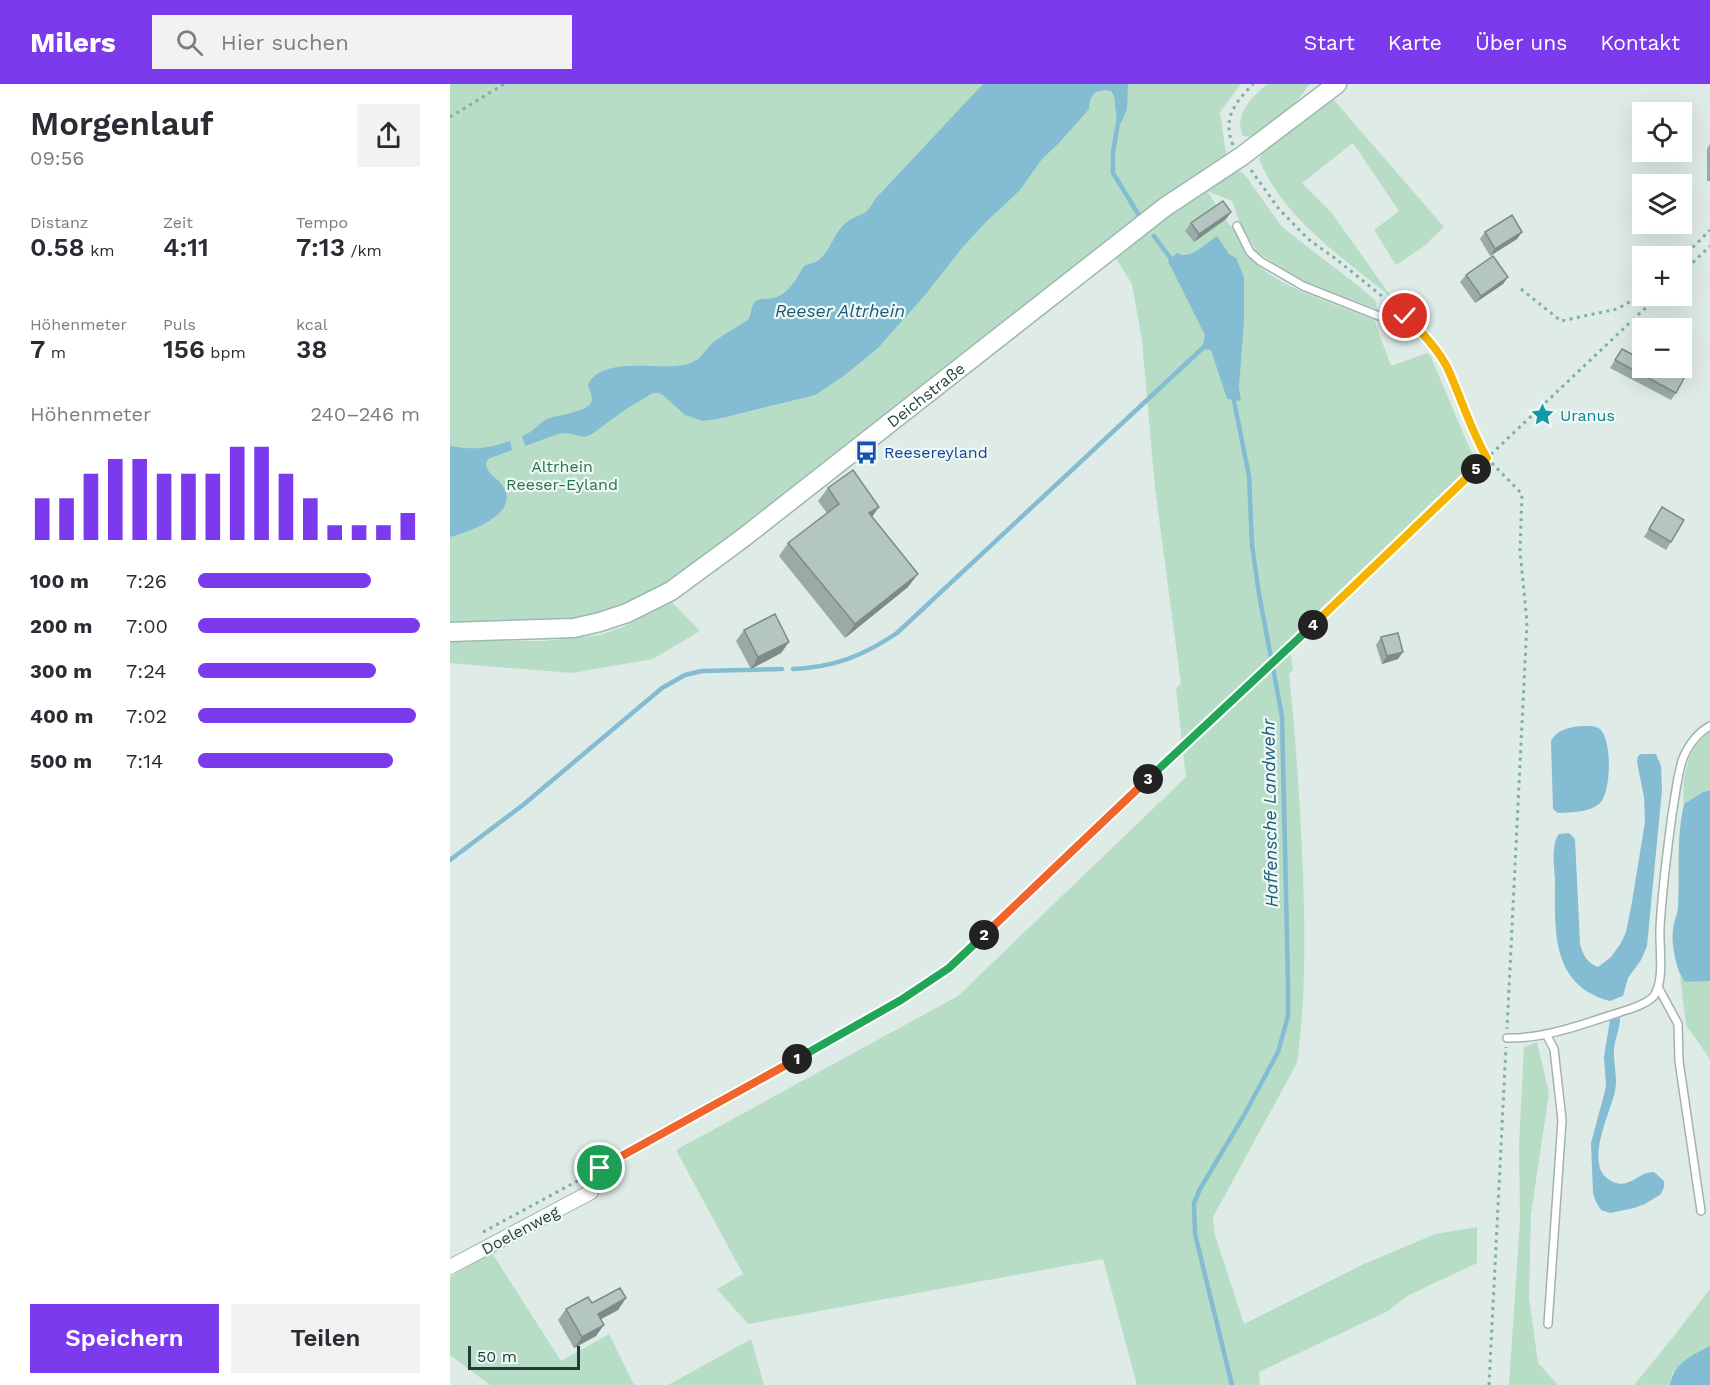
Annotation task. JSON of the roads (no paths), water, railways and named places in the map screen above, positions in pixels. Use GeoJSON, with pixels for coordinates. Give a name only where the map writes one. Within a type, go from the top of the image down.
{"type":"FeatureCollection","features":[{"type":"Feature","properties":{"kind":"street","name":"Deichstraße"},"geometry":{"type":"LineString","coordinates":[[450,632],[574,628],[627,613],[670,591],[743,538],[1165,207],[1242,156],[1337,84]]}},
{"type":"Feature","properties":{"kind":"street","name":"Doelenweg"},"geometry":{"type":"LineString","coordinates":[[450,1267],[591,1192]]}},
{"type":"Feature","properties":{"kind":"lane"},"geometry":{"type":"LineString","coordinates":[[1237,226],[1250,252],[1260,261],[1303,286],[1379,316],[1404,315]]}},
{"type":"Feature","properties":{"kind":"lane"},"geometry":{"type":"LineString","coordinates":[[1507,1038],[1546,1034],[1644,1004],[1653,997],[1658,987],[1661,917],[1682,760],[1691,742],[1710,726]]}},
{"type":"Feature","properties":{"kind":"lane"},"geometry":{"type":"LineString","coordinates":[[1658,987],[1678,1024],[1679,1061],[1701,1211]]}},
{"type":"Feature","properties":{"kind":"lane"},"geometry":{"type":"LineString","coordinates":[[1546,1034],[1554,1049],[1562,1120],[1548,1324]]}},
{"type":"Feature","properties":{"kind":"water","name":"Reeser Altrhein"},"geometry":{"type":"Polygon","coordinates":[[[983,84],[1128,84],[1127,109],[1121,123],[1117,122],[1114,96],[1111,91],[1094,94],[1090,100],[1089,109],[1042,159],[1020,190],[962,248],[925,295],[878,348],[845,375],[815,395],[703,421],[685,415],[664,396],[653,393],[585,437],[566,433],[558,434],[525,446],[522,436],[543,422],[578,411],[591,403],[588,384],[595,375],[618,367],[673,366],[695,361],[716,340],[748,320],[752,306],[757,300],[774,298],[784,293],[804,266],[821,258],[842,227],[868,209],[983,84]]]}},
{"type":"Feature","properties":{"kind":"water"},"geometry":{"type":"Polygon","coordinates":[[[1217,236],[1229,254],[1236,258],[1244,277],[1244,320],[1239,387],[1241,401],[1227,399],[1211,350],[1202,349],[1205,335],[1168,261],[1177,253],[1187,255],[1192,253],[1217,236]]]}},
{"type":"Feature","properties":{"kind":"water"},"geometry":{"type":"Polygon","coordinates":[[[510,441],[512,450],[488,459],[486,463],[490,473],[500,482],[507,495],[500,513],[480,526],[450,537],[450,446],[480,448],[510,441]]]}},
{"type":"Feature","properties":{"kind":"water"},"geometry":{"type":"Polygon","coordinates":[[[1582,726],[1596,727],[1604,735],[1609,766],[1606,789],[1603,798],[1595,807],[1580,812],[1558,813],[1553,809],[1551,742],[1559,732],[1582,726]]]}},
{"type":"Feature","properties":{"kind":"water"},"geometry":{"type":"Polygon","coordinates":[[[1641,754],[1656,754],[1661,766],[1662,790],[1647,946],[1641,960],[1628,978],[1623,996],[1610,1001],[1590,993],[1576,982],[1566,969],[1560,953],[1555,917],[1554,849],[1559,834],[1569,833],[1575,839],[1580,944],[1586,958],[1598,967],[1611,957],[1626,932],[1645,822],[1644,797],[1637,762],[1641,754]]]}},
{"type":"Feature","properties":{"kind":"water"},"geometry":{"type":"Polygon","coordinates":[[[1710,790],[1710,981],[1685,982],[1677,964],[1673,935],[1678,909],[1679,842],[1682,817],[1684,804],[1710,790]]]}},
{"type":"Feature","properties":{"kind":"water"},"geometry":{"type":"Polygon","coordinates":[[[1620,1018],[1614,1049],[1616,1086],[1600,1141],[1598,1155],[1600,1167],[1605,1177],[1622,1184],[1654,1172],[1664,1181],[1664,1187],[1661,1194],[1645,1204],[1610,1213],[1601,1210],[1593,1193],[1591,1143],[1606,1087],[1604,1057],[1610,1020],[1620,1018]]]}},
{"type":"Feature","properties":{"kind":"water"},"geometry":{"type":"Polygon","coordinates":[[[1710,1346],[1710,1385],[1670,1385],[1679,1366],[1710,1346]]]}},
{"type":"Feature","properties":{"kind":"waterway"},"geometry":{"type":"LineString","coordinates":[[1119,117],[1113,152],[1113,173],[1140,217]]}},
{"type":"Feature","properties":{"kind":"waterway","name":"Haffensche Landwehr"},"geometry":{"type":"LineString","coordinates":[[1154,236],[1174,263]]}},
{"type":"Feature","properties":{"kind":"waterway"},"geometry":{"type":"LineString","coordinates":[[793,669],[822,666],[848,659],[897,633],[1206,345]]}},
{"type":"Feature","properties":{"kind":"waterway","name":"Haffensche Landwehr"},"geometry":{"type":"LineString","coordinates":[[1232,1385],[1195,1234],[1194,1203],[1278,1052],[1288,1016],[1282,716],[1259,594],[1252,545],[1249,476],[1233,396]]}},
{"type":"Feature","properties":{"kind":"waterway"},"geometry":{"type":"LineString","coordinates":[[450,860],[523,805],[662,688],[685,675],[702,671],[782,669]]}},
{"type":"Feature","properties":{"kind":"place","name":"Uranus"},"geometry":{"type":"Point","coordinates":[1542,415]}},
{"type":"Feature","properties":{"kind":"place","name":"Reesereyland"},"geometry":{"type":"Point","coordinates":[866,452]}},
{"type":"Feature","properties":{"kind":"park label","name":"Altrhein Reeser-Eyland"},"geometry":{"type":"Point","coordinates":[562,475]}}]}
